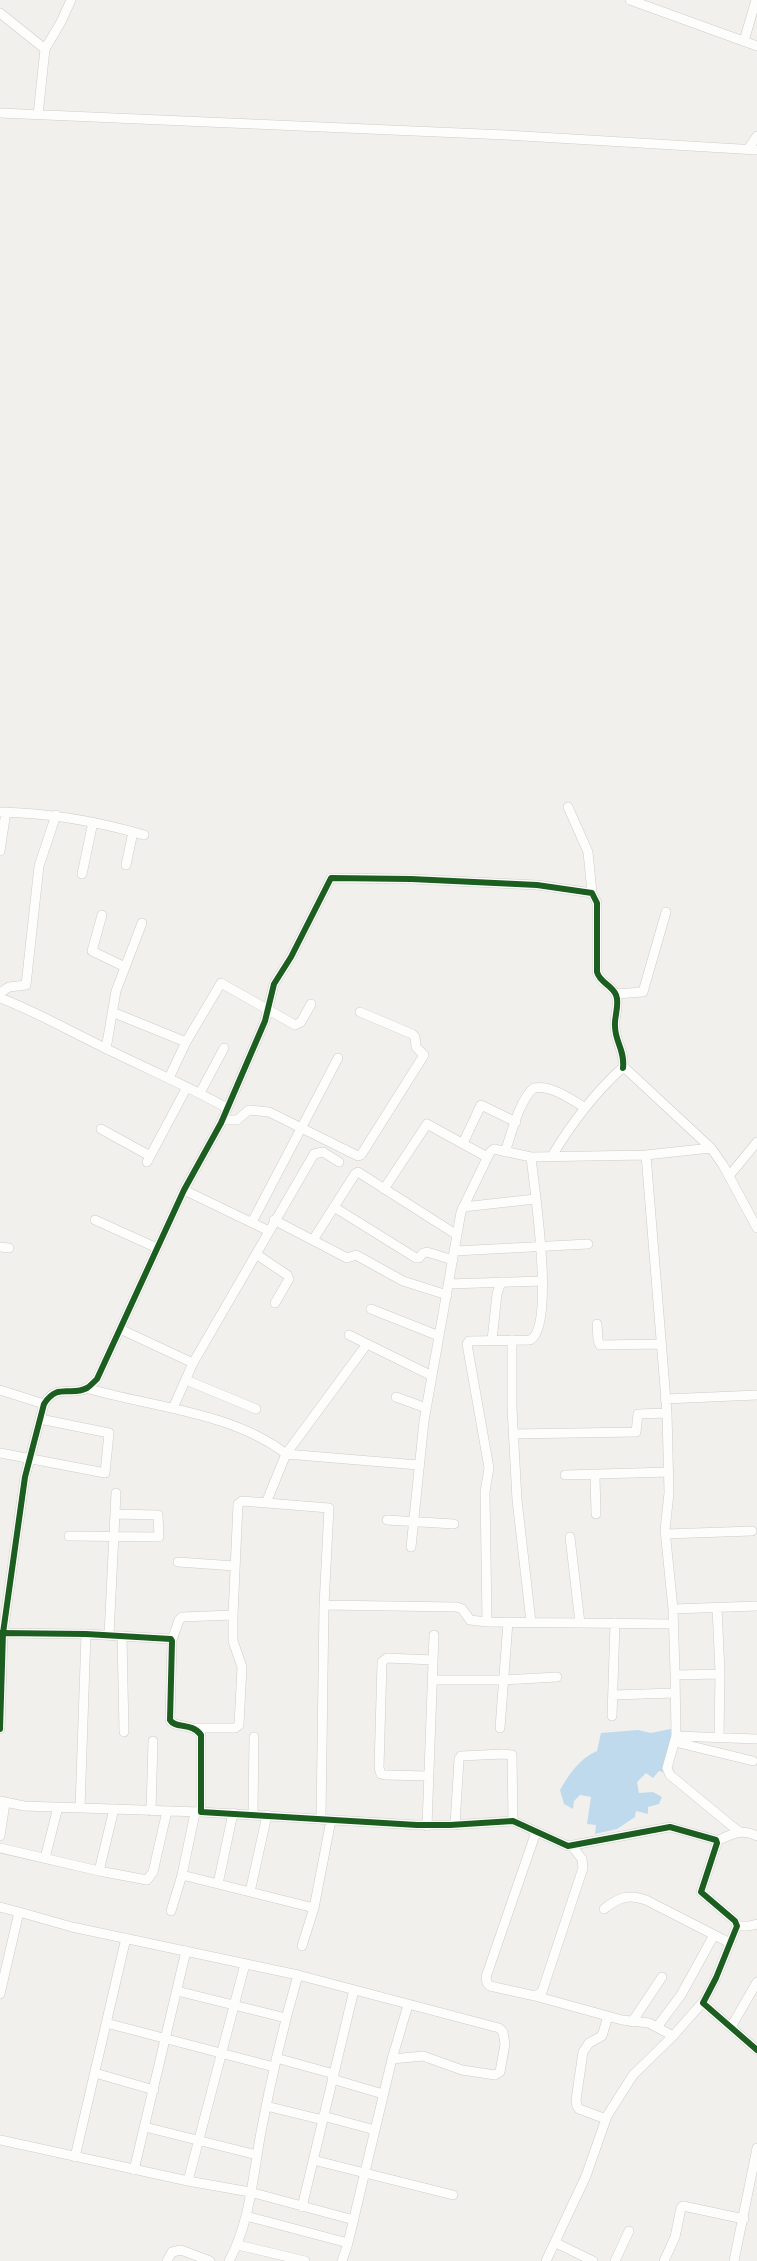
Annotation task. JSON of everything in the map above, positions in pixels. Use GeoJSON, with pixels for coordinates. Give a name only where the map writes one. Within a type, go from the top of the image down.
{"type":"FeatureCollection","features":[{"type":"Feature","properties":{"kind":"street"},"geometry":{"type":"LineString","coordinates":[[38,115],[45,49],[70,0]]}},
{"type":"Feature","properties":{"kind":"street"},"geometry":{"type":"LineString","coordinates":[[630,0],[757,46]]}},
{"type":"Feature","properties":{"kind":"street"},"geometry":{"type":"LineString","coordinates":[[744,41],[756,0]]}},
{"type":"Feature","properties":{"kind":"street"},"geometry":{"type":"LineString","coordinates":[[0,13],[45,49]]}},
{"type":"Feature","properties":{"kind":"street"},"geometry":{"type":"LineString","coordinates":[[0,113],[506,135],[752,149],[757,136]]}},
{"type":"Feature","properties":{"kind":"street"},"geometry":{"type":"LineString","coordinates":[[552,1156],[585,1108],[623,1068],[624,1055],[615,1027],[616,994],[599,979],[597,972],[597,903],[592,893],[588,852],[568,807]]}},
{"type":"Feature","properties":{"kind":"street"},"geometry":{"type":"LineString","coordinates":[[0,851],[3,812],[56,815],[93,822],[144,835]]}},
{"type":"Feature","properties":{"kind":"street"},"geometry":{"type":"LineString","coordinates":[[0,993],[3,989],[26,985],[39,866],[56,815]]}},
{"type":"Feature","properties":{"kind":"street"},"geometry":{"type":"LineString","coordinates":[[82,874],[93,822]]}},
{"type":"Feature","properties":{"kind":"street"},"geometry":{"type":"LineString","coordinates":[[126,865],[134,832]]}},
{"type":"Feature","properties":{"kind":"street"},"geometry":{"type":"LineString","coordinates":[[86,1388],[97,1380],[184,1190],[222,1120],[265,1021],[274,984],[291,957],[332,877],[537,885],[592,893]]}},
{"type":"Feature","properties":{"kind":"street"},"geometry":{"type":"LineString","coordinates":[[616,994],[643,992],[666,912]]}},
{"type":"Feature","properties":{"kind":"street"},"geometry":{"type":"LineString","coordinates":[[102,915],[92,951],[125,967]]}},
{"type":"Feature","properties":{"kind":"street"},"geometry":{"type":"LineString","coordinates":[[106,1049],[116,991],[142,923]]}},
{"type":"Feature","properties":{"kind":"street"},"geometry":{"type":"LineString","coordinates":[[169,1078],[186,1042],[220,983],[225,984],[292,1024],[299,1024],[311,1004]]}},
{"type":"Feature","properties":{"kind":"street"},"geometry":{"type":"LineString","coordinates":[[0,998],[24,1007],[106,1049],[200,1093],[227,1108]]}},
{"type":"Feature","properties":{"kind":"street"},"geometry":{"type":"LineString","coordinates":[[112,1012],[186,1042]]}},
{"type":"Feature","properties":{"kind":"street"},"geometry":{"type":"LineString","coordinates":[[222,1120],[237,1120],[249,1110],[260,1110],[303,1128],[357,1155],[361,1155],[422,1061],[424,1055],[416,1047],[414,1035],[360,1012]]}},
{"type":"Feature","properties":{"kind":"street"},"geometry":{"type":"LineString","coordinates":[[200,1093],[224,1048]]}},
{"type":"Feature","properties":{"kind":"street"},"geometry":{"type":"LineString","coordinates":[[252,1222],[303,1128],[338,1058]]}},
{"type":"Feature","properties":{"kind":"street"},"geometry":{"type":"LineString","coordinates":[[623,1068],[710,1148],[729,1176],[757,1228]]}},
{"type":"Feature","properties":{"kind":"street"},"geometry":{"type":"LineString","coordinates":[[101,1129],[149,1159],[187,1087]]}},
{"type":"Feature","properties":{"kind":"street"},"geometry":{"type":"LineString","coordinates":[[505,1152],[516,1122],[527,1098],[534,1088],[544,1088],[570,1098],[585,1108]]}},
{"type":"Feature","properties":{"kind":"street"},"geometry":{"type":"LineString","coordinates":[[463,1143],[481,1105],[516,1122]]}},
{"type":"Feature","properties":{"kind":"street"},"geometry":{"type":"LineString","coordinates":[[384,1189],[426,1125],[429,1124],[487,1157]]}},
{"type":"Feature","properties":{"kind":"street"},"geometry":{"type":"LineString","coordinates":[[729,1176],[757,1142]]}},
{"type":"Feature","properties":{"kind":"street"},"geometry":{"type":"LineString","coordinates":[[411,1547],[418,1465],[426,1408],[457,1235],[463,1207],[487,1157],[492,1150],[531,1157],[646,1155],[710,1148]]}},
{"type":"Feature","properties":{"kind":"street"},"geometry":{"type":"LineString","coordinates":[[173,1408],[194,1363],[274,1220],[316,1152],[323,1152],[339,1162]]}},
{"type":"Feature","properties":{"kind":"street"},"geometry":{"type":"LineString","coordinates":[[646,1155],[667,1413],[668,1472],[666,1534],[674,1624],[675,1675],[675,1739],[667,1762],[668,1772],[738,1831]]}},
{"type":"Feature","properties":{"kind":"street"},"geometry":{"type":"LineString","coordinates":[[487,1622],[485,1492],[489,1468],[467,1344],[469,1341],[530,1340],[539,1329],[543,1308],[543,1281],[531,1157]]}},
{"type":"Feature","properties":{"kind":"street"},"geometry":{"type":"LineString","coordinates":[[314,1240],[356,1173],[361,1173],[457,1235]]}},
{"type":"Feature","properties":{"kind":"street"},"geometry":{"type":"LineString","coordinates":[[184,1190],[269,1231]]}},
{"type":"Feature","properties":{"kind":"street"},"geometry":{"type":"LineString","coordinates":[[463,1207],[535,1198]]}},
{"type":"Feature","properties":{"kind":"street"},"geometry":{"type":"LineString","coordinates":[[334,1207],[416,1258],[419,1258],[423,1252],[454,1256],[539,1246],[588,1244]]}},
{"type":"Feature","properties":{"kind":"street"},"geometry":{"type":"LineString","coordinates":[[95,1220],[158,1248]]}},
{"type":"Feature","properties":{"kind":"street"},"geometry":{"type":"LineString","coordinates":[[274,1220],[347,1258],[356,1256],[403,1281],[447,1295]]}},
{"type":"Feature","properties":{"kind":"street"},"geometry":{"type":"LineString","coordinates":[[256,1254],[288,1276],[288,1281],[275,1303]]}},
{"type":"Feature","properties":{"kind":"street"},"geometry":{"type":"LineString","coordinates":[[448,1284],[543,1281]]}},
{"type":"Feature","properties":{"kind":"street"},"geometry":{"type":"LineString","coordinates":[[492,1340],[497,1294],[501,1282]]}},
{"type":"Feature","properties":{"kind":"street"},"geometry":{"type":"LineString","coordinates":[[371,1309],[440,1336]]}},
{"type":"Feature","properties":{"kind":"street"},"geometry":{"type":"LineString","coordinates":[[597,1324],[598,1340],[600,1345],[661,1344]]}},
{"type":"Feature","properties":{"kind":"street"},"geometry":{"type":"LineString","coordinates":[[120,1329],[194,1363]]}},
{"type":"Feature","properties":{"kind":"street"},"geometry":{"type":"LineString","coordinates":[[349,1335],[432,1376]]}},
{"type":"Feature","properties":{"kind":"street"},"geometry":{"type":"LineString","coordinates":[[512,1340],[513,1434],[517,1500],[531,1622]]}},
{"type":"Feature","properties":{"kind":"street"},"geometry":{"type":"LineString","coordinates":[[266,1503],[286,1454],[367,1344]]}},
{"type":"Feature","properties":{"kind":"street"},"geometry":{"type":"LineString","coordinates":[[186,1380],[256,1409]]}},
{"type":"Feature","properties":{"kind":"street"},"geometry":{"type":"LineString","coordinates":[[0,1729],[1,1632],[29,1458],[44,1404],[51,1394],[57,1391],[86,1388],[173,1408],[243,1430],[275,1446],[286,1454],[418,1465]]}},
{"type":"Feature","properties":{"kind":"street"},"geometry":{"type":"LineString","coordinates":[[0,1390],[44,1404]]}},
{"type":"Feature","properties":{"kind":"street"},"geometry":{"type":"LineString","coordinates":[[665,1399],[757,1395]]}},
{"type":"Feature","properties":{"kind":"street"},"geometry":{"type":"LineString","coordinates":[[396,1397],[426,1408]]}},
{"type":"Feature","properties":{"kind":"street"},"geometry":{"type":"LineString","coordinates":[[513,1434],[636,1432],[638,1414],[667,1413]]}},
{"type":"Feature","properties":{"kind":"street"},"geometry":{"type":"LineString","coordinates":[[0,1453],[101,1474],[106,1472],[109,1433],[40,1419]]}},
{"type":"Feature","properties":{"kind":"street"},"geometry":{"type":"LineString","coordinates":[[565,1475],[595,1476],[668,1472]]}},
{"type":"Feature","properties":{"kind":"street"},"geometry":{"type":"LineString","coordinates":[[595,1476],[596,1514]]}},
{"type":"Feature","properties":{"kind":"street"},"geometry":{"type":"LineString","coordinates":[[109,1635],[116,1493]]}},
{"type":"Feature","properties":{"kind":"street"},"geometry":{"type":"LineString","coordinates":[[233,1615],[182,1617],[179,1620],[172,1640],[170,1720],[175,1724],[195,1728],[235,1728],[239,1725],[242,1667],[233,1641],[238,1504],[242,1501],[329,1508],[324,1605],[326,1819],[314,1908],[302,1946]]}},
{"type":"Feature","properties":{"kind":"street"},"geometry":{"type":"LineString","coordinates":[[69,1536],[156,1538],[160,1536],[158,1515],[115,1514]]}},
{"type":"Feature","properties":{"kind":"street"},"geometry":{"type":"LineString","coordinates":[[387,1520],[454,1524]]}},
{"type":"Feature","properties":{"kind":"street"},"geometry":{"type":"LineString","coordinates":[[666,1534],[752,1531]]}},
{"type":"Feature","properties":{"kind":"street"},"geometry":{"type":"LineString","coordinates":[[570,1537],[580,1623]]}},
{"type":"Feature","properties":{"kind":"street"},"geometry":{"type":"LineString","coordinates":[[178,1562],[235,1566]]}},
{"type":"Feature","properties":{"kind":"street"},"geometry":{"type":"LineString","coordinates":[[324,1605],[457,1607],[462,1609],[470,1620],[487,1622],[674,1624]]}},
{"type":"Feature","properties":{"kind":"street"},"geometry":{"type":"LineString","coordinates":[[673,1609],[757,1606]]}},
{"type":"Feature","properties":{"kind":"street"},"geometry":{"type":"LineString","coordinates":[[717,1608],[720,1674],[719,1737]]}},
{"type":"Feature","properties":{"kind":"street"},"geometry":{"type":"LineString","coordinates":[[500,1728],[508,1622]]}},
{"type":"Feature","properties":{"kind":"street"},"geometry":{"type":"LineString","coordinates":[[612,1716],[615,1623]]}},
{"type":"Feature","properties":{"kind":"street"},"geometry":{"type":"LineString","coordinates":[[1,1632],[109,1635],[172,1640]]}},
{"type":"Feature","properties":{"kind":"street"},"geometry":{"type":"LineString","coordinates":[[80,1808],[86,1634]]}},
{"type":"Feature","properties":{"kind":"street"},"geometry":{"type":"LineString","coordinates":[[427,1826],[434,1635]]}},
{"type":"Feature","properties":{"kind":"street"},"geometry":{"type":"LineString","coordinates":[[122,1636],[124,1732]]}},
{"type":"Feature","properties":{"kind":"street"},"geometry":{"type":"LineString","coordinates":[[429,1776],[381,1774],[379,1768],[382,1662],[387,1658],[433,1660]]}},
{"type":"Feature","properties":{"kind":"street"},"geometry":{"type":"LineString","coordinates":[[675,1675],[720,1674]]}},
{"type":"Feature","properties":{"kind":"street"},"geometry":{"type":"LineString","coordinates":[[433,1680],[503,1680],[557,1677]]}},
{"type":"Feature","properties":{"kind":"street"},"geometry":{"type":"LineString","coordinates":[[613,1695],[675,1693]]}},
{"type":"Feature","properties":{"kind":"street"},"geometry":{"type":"LineString","coordinates":[[171,1911],[198,1812],[201,1735],[195,1728]]}},
{"type":"Feature","properties":{"kind":"street"},"geometry":{"type":"LineString","coordinates":[[253,1814],[254,1737]]}},
{"type":"Feature","properties":{"kind":"street"},"geometry":{"type":"LineString","coordinates":[[675,1739],[719,1737],[757,1740]]}},
{"type":"Feature","properties":{"kind":"street"},"geometry":{"type":"LineString","coordinates":[[675,1739],[753,1761]]}},
{"type":"Feature","properties":{"kind":"street"},"geometry":{"type":"LineString","coordinates":[[151,1811],[153,1741]]}},
{"type":"Feature","properties":{"kind":"street"},"geometry":{"type":"LineString","coordinates":[[455,1825],[459,1759],[461,1756],[503,1754],[512,1756],[513,1821]]}},
{"type":"Feature","properties":{"kind":"street"},"geometry":{"type":"LineString","coordinates":[[0,1836],[3,1802],[24,1806],[58,1808],[233,1813],[427,1826],[513,1821],[562,1845],[572,1846],[670,1827],[717,1841],[738,1831],[750,1832],[757,1836]]}},
{"type":"Feature","properties":{"kind":"street"},"geometry":{"type":"LineString","coordinates":[[45,1858],[58,1808]]}},
{"type":"Feature","properties":{"kind":"street"},"geometry":{"type":"LineString","coordinates":[[99,1871],[114,1810]]}},
{"type":"Feature","properties":{"kind":"street"},"geometry":{"type":"LineString","coordinates":[[0,1848],[143,1880],[150,1878],[167,1811]]}},
{"type":"Feature","properties":{"kind":"street"},"geometry":{"type":"LineString","coordinates":[[218,1884],[233,1813]]}},
{"type":"Feature","properties":{"kind":"street"},"geometry":{"type":"LineString","coordinates":[[250,1892],[267,1816]]}},
{"type":"Feature","properties":{"kind":"street"},"geometry":{"type":"LineString","coordinates":[[536,1832],[486,1980],[490,1986],[535,1996],[632,2022],[649,2023],[672,2036]]}},
{"type":"Feature","properties":{"kind":"street"},"geometry":{"type":"LineString","coordinates":[[546,2261],[556,2243],[586,2176],[606,2119],[633,2075],[703,2002],[716,1978],[737,1926],[735,1921],[701,1892],[717,1841]]}},
{"type":"Feature","properties":{"kind":"street"},"geometry":{"type":"LineString","coordinates":[[535,1996],[542,1992],[583,1868],[582,1859],[572,1846]]}},
{"type":"Feature","properties":{"kind":"street"},"geometry":{"type":"LineString","coordinates":[[182,1875],[314,1908]]}},
{"type":"Feature","properties":{"kind":"street"},"geometry":{"type":"LineString","coordinates":[[604,1909],[615,1900],[634,1896],[646,1900],[730,1943]]}},
{"type":"Feature","properties":{"kind":"street"},"geometry":{"type":"LineString","coordinates":[[0,1907],[72,1927],[298,1975],[498,2028],[503,2032],[505,2044],[500,2072],[498,2074],[488,2076],[462,2070],[423,2056],[392,2058]]}},
{"type":"Feature","properties":{"kind":"street"},"geometry":{"type":"LineString","coordinates":[[0,1994],[3,1965],[19,1912]]}},
{"type":"Feature","properties":{"kind":"street"},"geometry":{"type":"LineString","coordinates":[[737,1926],[757,1924]]}},
{"type":"Feature","properties":{"kind":"street"},"geometry":{"type":"LineString","coordinates":[[657,2027],[681,1995],[714,1935]]}},
{"type":"Feature","properties":{"kind":"street"},"geometry":{"type":"LineString","coordinates":[[75,2157],[126,1938]]}},
{"type":"Feature","properties":{"kind":"street"},"geometry":{"type":"LineString","coordinates":[[134,2170],[186,1951]]}},
{"type":"Feature","properties":{"kind":"street"},"geometry":{"type":"LineString","coordinates":[[188,2181],[245,1964]]}},
{"type":"Feature","properties":{"kind":"street"},"geometry":{"type":"LineString","coordinates":[[228,2261],[238,2245],[246,2216],[275,2063],[298,1975]]}},
{"type":"Feature","properties":{"kind":"street"},"geometry":{"type":"LineString","coordinates":[[632,2022],[662,1977]]}},
{"type":"Feature","properties":{"kind":"street"},"geometry":{"type":"LineString","coordinates":[[731,2027],[757,1982]]}},
{"type":"Feature","properties":{"kind":"street"},"geometry":{"type":"LineString","coordinates":[[302,2207],[354,1990]]}},
{"type":"Feature","properties":{"kind":"street"},"geometry":{"type":"LineString","coordinates":[[177,1991],[286,2018]]}},
{"type":"Feature","properties":{"kind":"street"},"geometry":{"type":"LineString","coordinates":[[703,2002],[757,2050]]}},
{"type":"Feature","properties":{"kind":"street"},"geometry":{"type":"LineString","coordinates":[[342,2261],[354,2220],[392,2058],[408,2005]]}},
{"type":"Feature","properties":{"kind":"street"},"geometry":{"type":"LineString","coordinates":[[606,2119],[580,2109],[576,2106],[576,2100],[584,2052],[588,2043],[602,2036],[608,2016]]}},
{"type":"Feature","properties":{"kind":"street"},"geometry":{"type":"LineString","coordinates":[[106,2023],[221,2054],[275,2063],[333,2077],[383,2094]]}},
{"type":"Feature","properties":{"kind":"street"},"geometry":{"type":"LineString","coordinates":[[95,2073],[154,2090]]}},
{"type":"Feature","properties":{"kind":"street"},"geometry":{"type":"LineString","coordinates":[[266,2106],[375,2130]]}},
{"type":"Feature","properties":{"kind":"street"},"geometry":{"type":"LineString","coordinates":[[145,2126],[257,2155]]}},
{"type":"Feature","properties":{"kind":"street"},"geometry":{"type":"LineString","coordinates":[[0,2140],[134,2170],[250,2192],[354,2220]]}},
{"type":"Feature","properties":{"kind":"street"},"geometry":{"type":"LineString","coordinates":[[734,2261],[744,2219],[757,2148]]}},
{"type":"Feature","properties":{"kind":"street"},"geometry":{"type":"LineString","coordinates":[[313,2160],[453,2196]]}},
{"type":"Feature","properties":{"kind":"street"},"geometry":{"type":"LineString","coordinates":[[664,2261],[675,2237],[682,2207],[687,2206],[744,2219]]}},
{"type":"Feature","properties":{"kind":"street"},"geometry":{"type":"LineString","coordinates":[[246,2216],[348,2243]]}},
{"type":"Feature","properties":{"kind":"street"},"geometry":{"type":"LineString","coordinates":[[614,2261],[629,2230]]}},
{"type":"Feature","properties":{"kind":"street"},"geometry":{"type":"LineString","coordinates":[[556,2243],[593,2261]]}},
{"type":"Feature","properties":{"kind":"street"},"geometry":{"type":"LineString","coordinates":[[238,2245],[306,2261]]}},
{"type":"Feature","properties":{"kind":"street"},"geometry":{"type":"LineString","coordinates":[[167,2261],[172,2252],[181,2250],[210,2261]]}},
{"type":"Feature","properties":{"kind":"water"},"geometry":{"type":"Polygon","coordinates":[[[670,1729],[677,1732],[670,1765],[676,1775],[659,1771],[653,1778],[646,1773],[637,1782],[639,1793],[653,1792],[662,1797],[659,1804],[648,1807],[648,1814],[636,1811],[635,1817],[617,1829],[595,1834],[596,1825],[587,1824],[591,1797],[580,1795],[574,1801],[573,1809],[564,1804],[560,1790],[567,1778],[580,1762],[597,1751],[601,1733],[638,1730],[651,1733],[670,1729]]]}},
{"type":"Feature","properties":{"kind":"cycle path"},"geometry":{"type":"LineString","coordinates":[[0,1729],[3,1633],[25,1477],[44,1404],[54,1393],[81,1390],[87,1388],[97,1379],[184,1190],[221,1123],[265,1021],[274,984],[291,957],[331,878],[411,879],[537,885],[592,893],[597,903],[597,972],[601,979],[616,995],[617,1006],[615,1032],[623,1056],[623,1068]]}},
{"type":"Feature","properties":{"kind":"cycle path"},"geometry":{"type":"LineString","coordinates":[[0,1633],[86,1634],[171,1639],[170,1720],[172,1723],[193,1728],[201,1735],[201,1812],[417,1825],[450,1825],[513,1821],[568,1846],[670,1827],[716,1840],[717,1843],[701,1892],[735,1921],[737,1926],[716,1978],[703,2003],[757,2050]]}}]}
